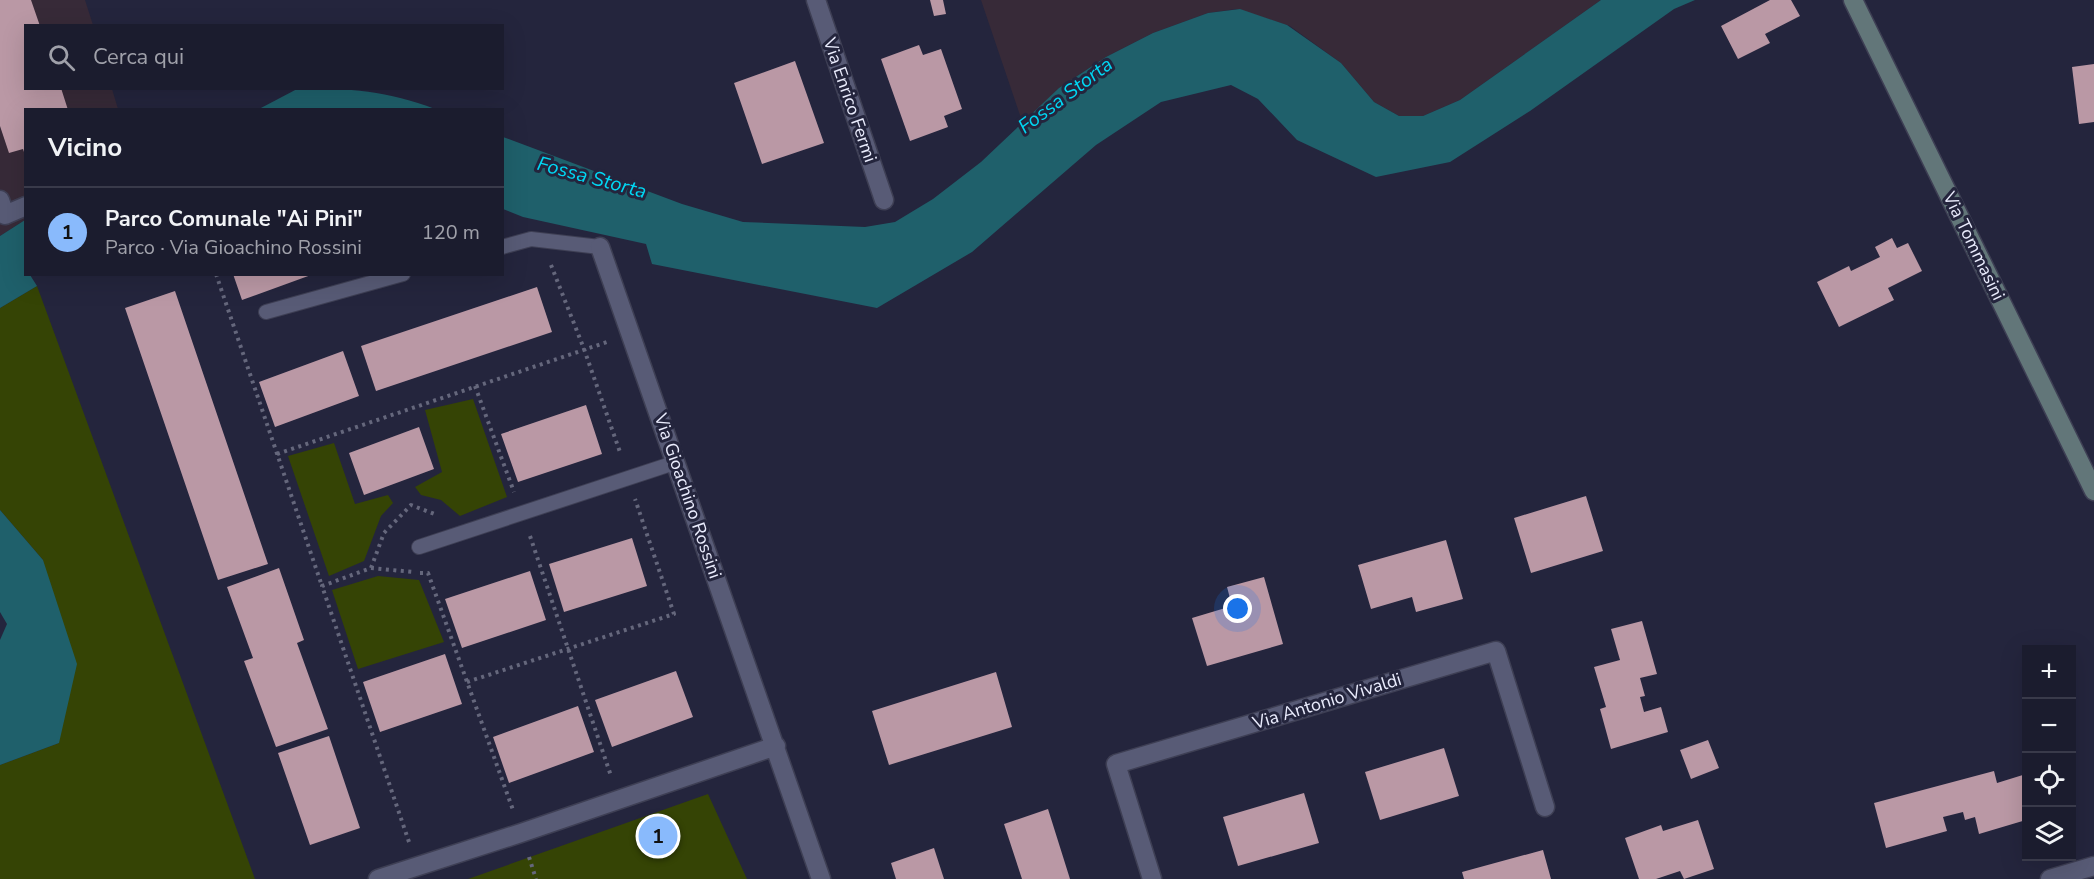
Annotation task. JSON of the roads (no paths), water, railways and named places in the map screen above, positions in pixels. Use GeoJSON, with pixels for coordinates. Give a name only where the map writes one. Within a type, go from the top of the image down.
{"type":"FeatureCollection","features":[{"type":"Feature","properties":{"kind":"street","name":"Via Enrico Fermi"},"geometry":{"type":"LineString","coordinates":[[816,0],[884,200]]}},
{"type":"Feature","properties":{"kind":"street","name":"Via Tommasini"},"geometry":{"type":"LineString","coordinates":[[1853,0],[2094,491]]}},
{"type":"Feature","properties":{"kind":"street"},"geometry":{"type":"LineString","coordinates":[[0,200],[5,215],[24,207]]}},
{"type":"Feature","properties":{"kind":"street","name":"Via Gioachino Rossini"},"geometry":{"type":"LineString","coordinates":[[600,247],[821,879]]}},
{"type":"Feature","properties":{"kind":"street","name":"Via Antonio Vivaldi"},"geometry":{"type":"LineString","coordinates":[[1152,879],[1116,764],[1496,651],[1545,807]]}},
{"type":"Feature","properties":{"kind":"street"},"geometry":{"type":"LineString","coordinates":[[378,879],[521,834],[776,746]]}},
{"type":"Feature","properties":{"kind":"street"},"geometry":{"type":"LineString","coordinates":[[2050,879],[2094,866]]}},
{"type":"Feature","properties":{"kind":"lane"},"geometry":{"type":"LineString","coordinates":[[504,246],[531,239],[600,247]]}},
{"type":"Feature","properties":{"kind":"lane"},"geometry":{"type":"LineString","coordinates":[[266,312],[396,276]]}},
{"type":"Feature","properties":{"kind":"lane"},"geometry":{"type":"LineString","coordinates":[[419,547],[676,462]]}},
{"type":"Feature","properties":{"kind":"water","name":"Fossa Storta"},"geometry":{"type":"Polygon","coordinates":[[[1601,0],[1695,0],[1674,9],[1530,111],[1450,162],[1376,177],[1297,140],[1258,99],[1231,85],[1161,102],[1096,145],[972,252],[877,308],[652,264],[646,244],[523,217],[504,209],[504,137],[682,204],[743,222],[865,227],[895,222],[933,199],[981,162],[1059,88],[1106,57],[1153,33],[1208,13],[1240,9],[1287,25],[1341,63],[1374,102],[1399,116],[1423,116],[1460,100],[1601,0]]]}},
{"type":"Feature","properties":{"kind":"water"},"geometry":{"type":"Polygon","coordinates":[[[295,90],[345,90],[385,94],[432,108],[261,108],[295,90]]]}},
{"type":"Feature","properties":{"kind":"water"},"geometry":{"type":"Polygon","coordinates":[[[24,221],[24,276],[31,276],[37,286],[0,308],[0,236],[24,221]]]}},
{"type":"Feature","properties":{"kind":"water"},"geometry":{"type":"Polygon","coordinates":[[[0,510],[43,560],[77,664],[59,743],[0,765],[0,640],[7,624],[0,612],[0,510]]]}},
{"type":"Feature","properties":{"kind":"place","name":"Parco Comunale \"Ai Pini\""},"geometry":{"type":"Point","coordinates":[658,836]}}]}
